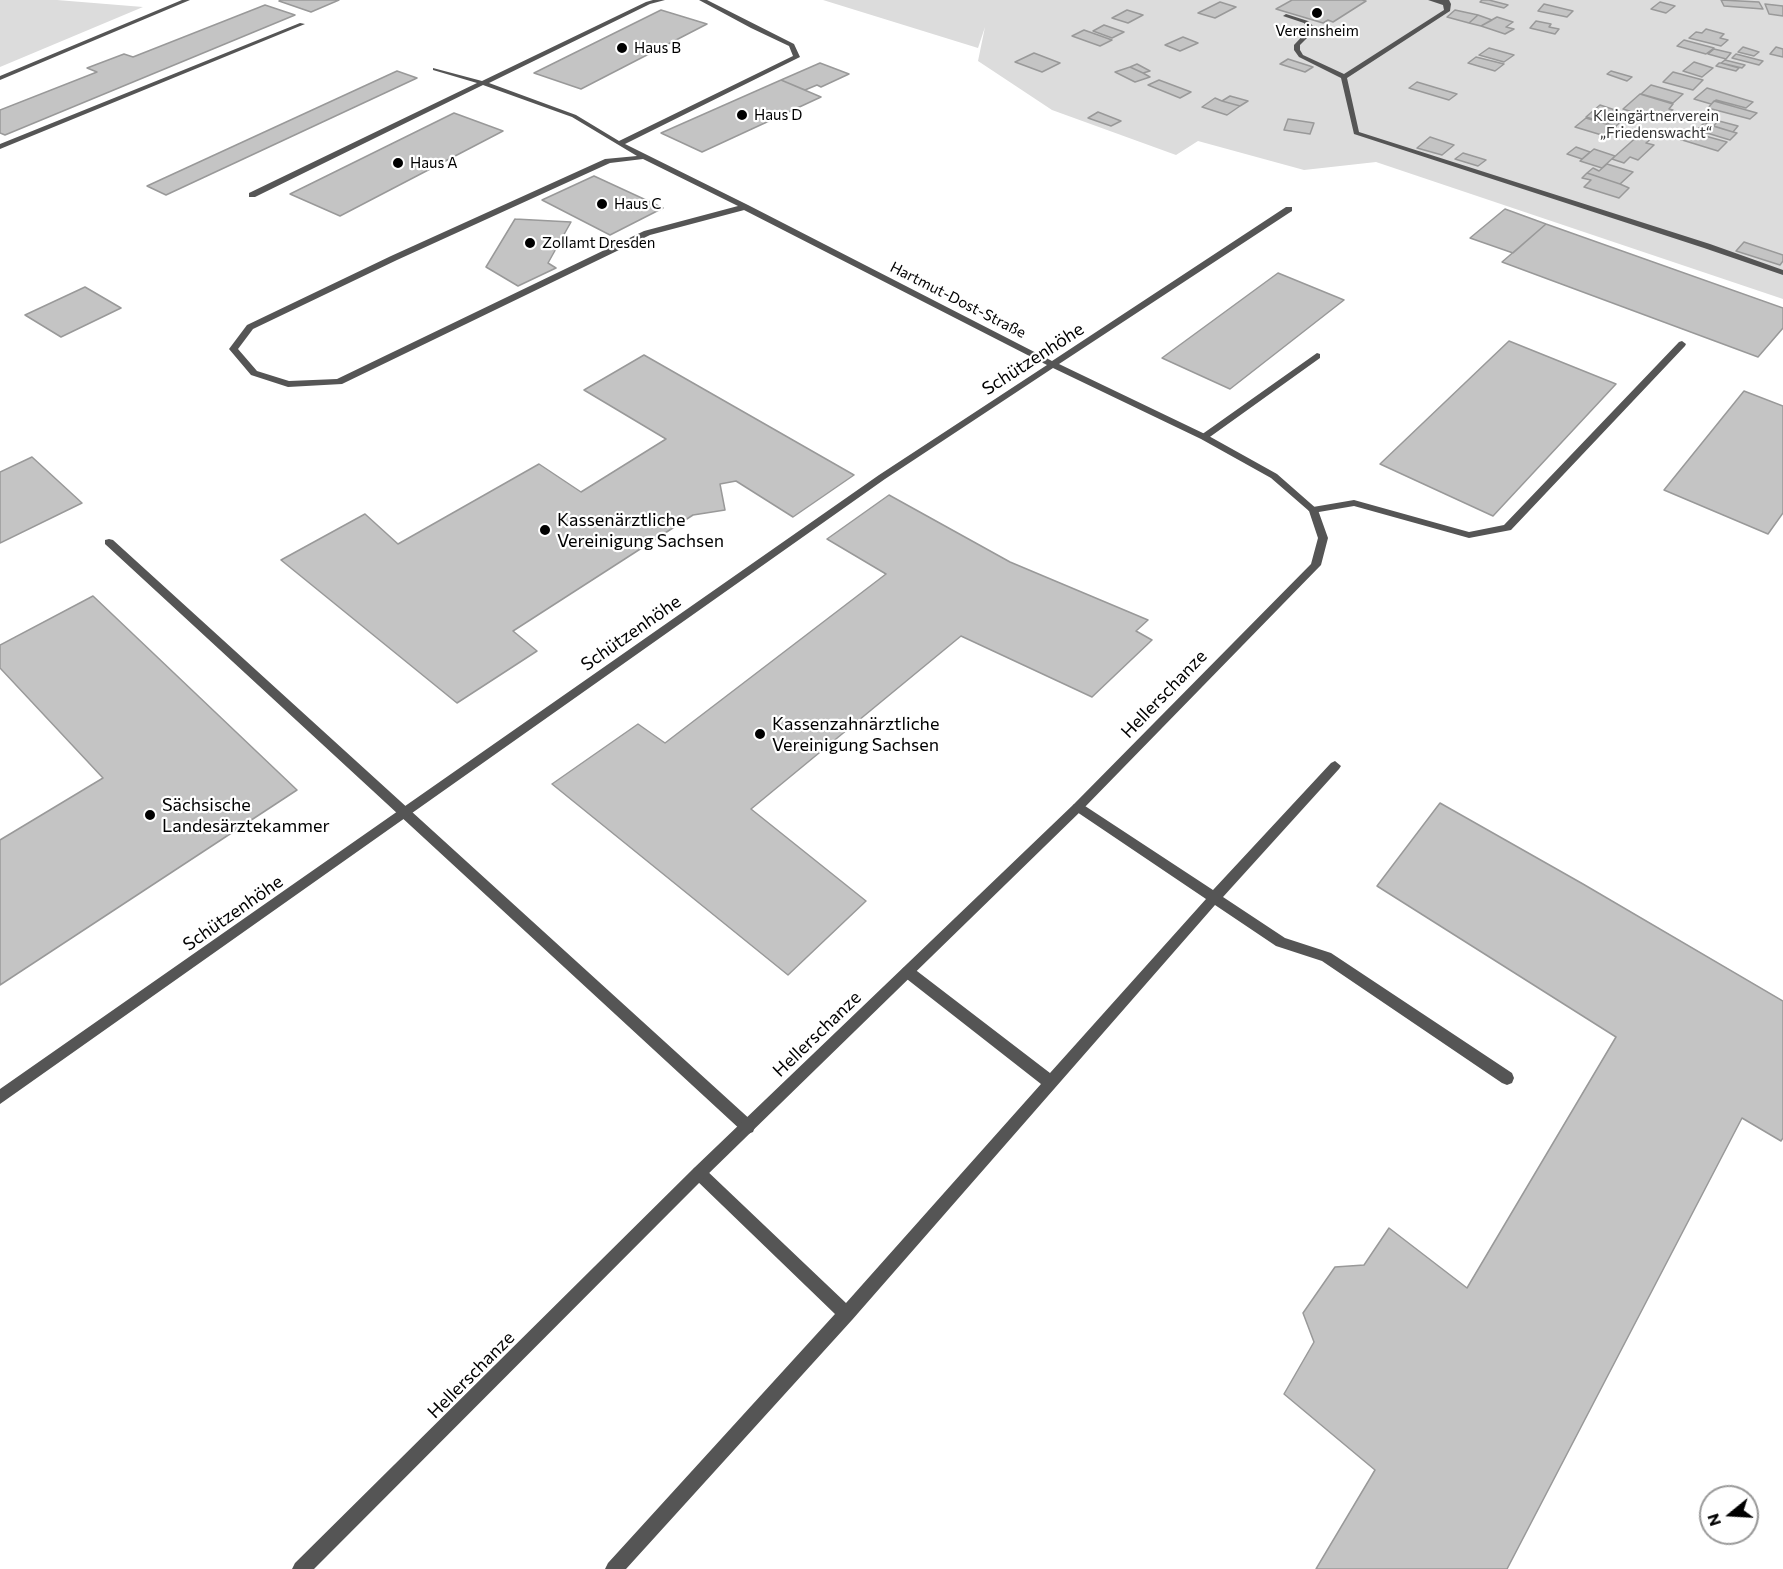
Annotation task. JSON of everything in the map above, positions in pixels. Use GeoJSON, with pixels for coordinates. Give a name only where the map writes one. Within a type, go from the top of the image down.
{"type":"FeatureCollection","features":[{"type":"Feature","properties":{"kind":"street"},"geometry":{"type":"LineString","coordinates":[[0,78],[187,0]]}},
{"type":"Feature","properties":{"kind":"street"},"geometry":{"type":"LineString","coordinates":[[252,195],[648,3],[662,0]]}},
{"type":"Feature","properties":{"kind":"street"},"geometry":{"type":"LineString","coordinates":[[619,144],[797,57],[792,45],[702,0]]}},
{"type":"Feature","properties":{"kind":"street"},"geometry":{"type":"LineString","coordinates":[[1344,77],[1447,11],[1447,2],[1431,0]]}},
{"type":"Feature","properties":{"kind":"street"},"geometry":{"type":"LineString","coordinates":[[1286,16],[1306,22],[1313,28],[1297,45],[1301,56],[1344,77]]}},
{"type":"Feature","properties":{"kind":"street"},"geometry":{"type":"LineString","coordinates":[[0,147],[302,24]]}},
{"type":"Feature","properties":{"kind":"street","name":"Hartmut-Dost-Straße"},"geometry":{"type":"LineString","coordinates":[[435,69],[483,83],[574,116],[643,157],[1054,365],[1204,437],[1274,476],[1313,510]]}},
{"type":"Feature","properties":{"kind":"street"},"geometry":{"type":"LineString","coordinates":[[1344,77],[1356,133],[1559,197],[1783,273]]}},
{"type":"Feature","properties":{"kind":"street"},"geometry":{"type":"LineString","coordinates":[[643,157],[608,161],[385,263],[250,327],[233,349],[254,373],[288,384],[339,382],[647,232],[745,207]]}},
{"type":"Feature","properties":{"kind":"street","name":"Schützenhöhe"},"geometry":{"type":"LineString","coordinates":[[0,1097],[882,477],[1289,209]]}},
{"type":"Feature","properties":{"kind":"street"},"geometry":{"type":"LineString","coordinates":[[1313,510],[1354,503],[1469,535],[1507,528],[1682,344]]}},
{"type":"Feature","properties":{"kind":"street"},"geometry":{"type":"LineString","coordinates":[[1204,437],[1317,356]]}},
{"type":"Feature","properties":{"kind":"street","name":"Hellerschanze"},"geometry":{"type":"LineString","coordinates":[[301,1569],[699,1173],[1078,807],[1316,565],[1323,538],[1313,510]]}},
{"type":"Feature","properties":{"kind":"street"},"geometry":{"type":"LineString","coordinates":[[109,542],[748,1127]]}},
{"type":"Feature","properties":{"kind":"street"},"geometry":{"type":"LineString","coordinates":[[614,1569],[846,1314],[1214,898],[1335,766]]}},
{"type":"Feature","properties":{"kind":"street"},"geometry":{"type":"LineString","coordinates":[[1078,807],[1281,942],[1326,957],[1507,1078]]}},
{"type":"Feature","properties":{"kind":"street"},"geometry":{"type":"LineString","coordinates":[[908,972],[1052,1083]]}},
{"type":"Feature","properties":{"kind":"street"},"geometry":{"type":"LineString","coordinates":[[699,1173],[846,1314]]}},
{"type":"Feature","properties":{"kind":"green space"},"geometry":{"type":"Polygon","coordinates":[[[0,0],[57,0],[143,7],[0,67],[0,0]]]}},
{"type":"Feature","properties":{"kind":"green space","name":"Kleingärtnerverein „Friedenswacht“"},"geometry":{"type":"Polygon","coordinates":[[[823,0],[1783,0],[1783,299],[1376,162],[1304,170],[1198,141],[1176,155],[1052,110],[978,61],[985,27],[978,48],[823,0]]]}},
{"type":"Feature","properties":{"kind":"building"},"geometry":{"type":"Polygon","coordinates":[[[281,0],[339,0],[311,12],[279,1],[281,0]]]}},
{"type":"Feature","properties":{"kind":"building","name":"Vereinsheim"},"geometry":{"type":"Polygon","coordinates":[[[1292,0],[1366,1],[1333,22],[1328,20],[1323,23],[1276,9],[1292,0]]]}},
{"type":"Feature","properties":{"kind":"building"},"geometry":{"type":"Polygon","coordinates":[[[1482,0],[1508,5],[1504,8],[1480,2],[1482,0]]]}},
{"type":"Feature","properties":{"kind":"building"},"geometry":{"type":"Polygon","coordinates":[[[1721,0],[1759,2],[1763,9],[1724,6],[1721,0]]]}},
{"type":"Feature","properties":{"kind":"building"},"geometry":{"type":"Polygon","coordinates":[[[1220,2],[1236,7],[1215,18],[1198,13],[1220,2]]]}},
{"type":"Feature","properties":{"kind":"building"},"geometry":{"type":"Polygon","coordinates":[[[1660,2],[1675,6],[1666,13],[1651,9],[1660,2]]]}},
{"type":"Feature","properties":{"kind":"building"},"geometry":{"type":"Polygon","coordinates":[[[1544,4],[1573,11],[1567,17],[1538,11],[1544,4]]]}},
{"type":"Feature","properties":{"kind":"building"},"geometry":{"type":"Polygon","coordinates":[[[1765,4],[1783,6],[1783,16],[1769,14],[1765,4]]]}},
{"type":"Feature","properties":{"kind":"building"},"geometry":{"type":"Polygon","coordinates":[[[265,5],[295,15],[5,135],[0,133],[0,110],[97,72],[87,68],[124,54],[133,57],[265,5]]]}},
{"type":"Feature","properties":{"kind":"building","name":"Haus B"},"geometry":{"type":"Polygon","coordinates":[[[661,10],[707,24],[581,89],[534,73],[661,10]]]}},
{"type":"Feature","properties":{"kind":"building"},"geometry":{"type":"Polygon","coordinates":[[[1127,10],[1143,15],[1128,23],[1112,18],[1127,10]]]}},
{"type":"Feature","properties":{"kind":"building"},"geometry":{"type":"Polygon","coordinates":[[[1455,10],[1478,15],[1469,23],[1447,17],[1455,10]]]}},
{"type":"Feature","properties":{"kind":"building"},"geometry":{"type":"Polygon","coordinates":[[[1478,15],[1492,20],[1481,26],[1469,23],[1478,15]]]}},
{"type":"Feature","properties":{"kind":"building"},"geometry":{"type":"Polygon","coordinates":[[[1497,17],[1513,22],[1506,27],[1514,29],[1505,34],[1481,26],[1497,17]]]}},
{"type":"Feature","properties":{"kind":"building"},"geometry":{"type":"Polygon","coordinates":[[[1536,21],[1551,24],[1549,27],[1559,29],[1555,34],[1530,28],[1536,21]]]}},
{"type":"Feature","properties":{"kind":"building"},"geometry":{"type":"Polygon","coordinates":[[[1104,25],[1124,32],[1112,38],[1093,31],[1104,25]]]}},
{"type":"Feature","properties":{"kind":"building"},"geometry":{"type":"Polygon","coordinates":[[[1706,29],[1724,34],[1720,38],[1728,40],[1721,46],[1689,38],[1696,32],[1702,33],[1706,29]]]}},
{"type":"Feature","properties":{"kind":"building"},"geometry":{"type":"Polygon","coordinates":[[[1084,30],[1112,40],[1100,46],[1072,36],[1084,30]]]}},
{"type":"Feature","properties":{"kind":"building"},"geometry":{"type":"Polygon","coordinates":[[[1183,37],[1198,43],[1180,51],[1165,45],[1183,37]]]}},
{"type":"Feature","properties":{"kind":"building"},"geometry":{"type":"Polygon","coordinates":[[[1684,40],[1714,48],[1706,54],[1677,46],[1684,40]]]}},
{"type":"Feature","properties":{"kind":"building"},"geometry":{"type":"Polygon","coordinates":[[[1743,47],[1759,52],[1754,56],[1738,52],[1743,47]]]}},
{"type":"Feature","properties":{"kind":"building"},"geometry":{"type":"Polygon","coordinates":[[[1776,47],[1783,49],[1783,57],[1770,54],[1776,47]]]}},
{"type":"Feature","properties":{"kind":"building"},"geometry":{"type":"Polygon","coordinates":[[[1489,48],[1514,55],[1504,62],[1479,55],[1489,48]]]}},
{"type":"Feature","properties":{"kind":"building"},"geometry":{"type":"Polygon","coordinates":[[[1714,49],[1731,53],[1726,59],[1708,54],[1714,49]]]}},
{"type":"Feature","properties":{"kind":"building"},"geometry":{"type":"Polygon","coordinates":[[[1034,53],[1060,63],[1042,72],[1015,62],[1034,53]]]}},
{"type":"Feature","properties":{"kind":"building"},"geometry":{"type":"Polygon","coordinates":[[[1736,54],[1763,61],[1759,65],[1732,58],[1736,54]]]}},
{"type":"Feature","properties":{"kind":"building"},"geometry":{"type":"Polygon","coordinates":[[[1476,57],[1504,64],[1495,71],[1468,63],[1476,57]]]}},
{"type":"Feature","properties":{"kind":"building"},"geometry":{"type":"Polygon","coordinates":[[[1288,59],[1313,67],[1305,72],[1280,64],[1288,59]]]}},
{"type":"Feature","properties":{"kind":"building"},"geometry":{"type":"Polygon","coordinates":[[[1725,60],[1745,65],[1742,68],[1721,63],[1725,60]]]}},
{"type":"Feature","properties":{"kind":"building"},"geometry":{"type":"Polygon","coordinates":[[[1694,62],[1713,68],[1702,77],[1683,71],[1694,62]]]}},
{"type":"Feature","properties":{"kind":"building"},"geometry":{"type":"Polygon","coordinates":[[[820,63],[849,74],[821,87],[817,85],[805,90],[781,80],[820,63]]]}},
{"type":"Feature","properties":{"kind":"building"},"geometry":{"type":"Polygon","coordinates":[[[1719,63],[1739,68],[1736,71],[1716,66],[1719,63]]]}},
{"type":"Feature","properties":{"kind":"building"},"geometry":{"type":"Polygon","coordinates":[[[1137,64],[1150,71],[1143,73],[1130,67],[1137,64]]]}},
{"type":"Feature","properties":{"kind":"building"},"geometry":{"type":"Polygon","coordinates":[[[1130,67],[1150,77],[1135,82],[1115,72],[1130,67]]]}},
{"type":"Feature","properties":{"kind":"building"},"geometry":{"type":"Polygon","coordinates":[[[397,71],[417,78],[166,195],[147,186],[397,71]]]}},
{"type":"Feature","properties":{"kind":"building"},"geometry":{"type":"Polygon","coordinates":[[[1611,71],[1632,77],[1627,81],[1607,74],[1611,71]]]}},
{"type":"Feature","properties":{"kind":"building"},"geometry":{"type":"Polygon","coordinates":[[[1673,72],[1703,80],[1693,90],[1663,82],[1673,72]]]}},
{"type":"Feature","properties":{"kind":"building","name":"Haus D"},"geometry":{"type":"Polygon","coordinates":[[[781,80],[821,97],[702,152],[661,133],[781,80]]]}},
{"type":"Feature","properties":{"kind":"building"},"geometry":{"type":"Polygon","coordinates":[[[1159,80],[1191,92],[1180,98],[1148,85],[1159,80]]]}},
{"type":"Feature","properties":{"kind":"building"},"geometry":{"type":"Polygon","coordinates":[[[1417,82],[1457,94],[1449,100],[1409,88],[1417,82]]]}},
{"type":"Feature","properties":{"kind":"building"},"geometry":{"type":"Polygon","coordinates":[[[1651,85],[1683,94],[1673,103],[1641,94],[1651,85]]]}},
{"type":"Feature","properties":{"kind":"building"},"geometry":{"type":"Polygon","coordinates":[[[1707,88],[1753,102],[1746,108],[1716,100],[1711,104],[1694,99],[1707,88]]]}},
{"type":"Feature","properties":{"kind":"building"},"geometry":{"type":"Polygon","coordinates":[[[1640,94],[1673,104],[1669,109],[1673,110],[1661,121],[1623,109],[1640,94]]]}},
{"type":"Feature","properties":{"kind":"building"},"geometry":{"type":"Polygon","coordinates":[[[1230,96],[1248,101],[1240,106],[1222,101],[1230,96]]]}},
{"type":"Feature","properties":{"kind":"building"},"geometry":{"type":"Polygon","coordinates":[[[1215,98],[1240,106],[1227,115],[1202,107],[1215,98]]]}},
{"type":"Feature","properties":{"kind":"building"},"geometry":{"type":"Polygon","coordinates":[[[1714,101],[1757,113],[1750,119],[1708,108],[1714,101]]]}},
{"type":"Feature","properties":{"kind":"building"},"geometry":{"type":"Polygon","coordinates":[[[1600,105],[1618,111],[1613,116],[1594,110],[1600,105]]]}},
{"type":"Feature","properties":{"kind":"building"},"geometry":{"type":"Polygon","coordinates":[[[1594,110],[1624,119],[1616,126],[1586,117],[1594,110]]]}},
{"type":"Feature","properties":{"kind":"building"},"geometry":{"type":"Polygon","coordinates":[[[1098,112],[1121,121],[1111,126],[1088,118],[1098,112]]]}},
{"type":"Feature","properties":{"kind":"building","name":"Haus A"},"geometry":{"type":"Polygon","coordinates":[[[454,113],[503,131],[340,216],[290,194],[454,113]]]}},
{"type":"Feature","properties":{"kind":"building"},"geometry":{"type":"Polygon","coordinates":[[[1586,118],[1616,127],[1605,136],[1575,127],[1586,118]]]}},
{"type":"Feature","properties":{"kind":"building"},"geometry":{"type":"Polygon","coordinates":[[[1288,119],[1314,123],[1310,134],[1284,130],[1288,119]]]}},
{"type":"Feature","properties":{"kind":"building"},"geometry":{"type":"Polygon","coordinates":[[[1719,121],[1738,126],[1733,132],[1713,126],[1719,121]]]}},
{"type":"Feature","properties":{"kind":"building"},"geometry":{"type":"Polygon","coordinates":[[[1704,123],[1737,133],[1730,140],[1697,130],[1704,123]]]}},
{"type":"Feature","properties":{"kind":"building"},"geometry":{"type":"Polygon","coordinates":[[[1687,131],[1727,142],[1718,151],[1679,139],[1687,131]]]}},
{"type":"Feature","properties":{"kind":"building"},"geometry":{"type":"Polygon","coordinates":[[[1640,134],[1652,138],[1646,143],[1654,145],[1638,160],[1630,157],[1624,163],[1612,159],[1640,134]]]}},
{"type":"Feature","properties":{"kind":"building"},"geometry":{"type":"Polygon","coordinates":[[[1430,137],[1454,145],[1442,155],[1417,148],[1430,137]]]}},
{"type":"Feature","properties":{"kind":"building"},"geometry":{"type":"Polygon","coordinates":[[[1576,147],[1590,152],[1582,159],[1567,154],[1576,147]]]}},
{"type":"Feature","properties":{"kind":"building"},"geometry":{"type":"Polygon","coordinates":[[[1594,149],[1615,156],[1602,168],[1580,161],[1594,149]]]}},
{"type":"Feature","properties":{"kind":"building"},"geometry":{"type":"Polygon","coordinates":[[[1463,153],[1486,160],[1478,166],[1455,159],[1463,153]]]}},
{"type":"Feature","properties":{"kind":"building"},"geometry":{"type":"Polygon","coordinates":[[[1607,164],[1633,172],[1620,184],[1587,173],[1593,168],[1599,171],[1607,164]]]}},
{"type":"Feature","properties":{"kind":"building"},"geometry":{"type":"Polygon","coordinates":[[[1587,173],[1629,188],[1619,198],[1584,187],[1591,180],[1582,178],[1587,173]]]}},
{"type":"Feature","properties":{"kind":"building","name":"Haus C"},"geometry":{"type":"Polygon","coordinates":[[[594,176],[663,208],[610,235],[542,200],[594,176]]]}},
{"type":"Feature","properties":{"kind":"building"},"geometry":{"type":"Polygon","coordinates":[[[1505,209],[1546,224],[1513,253],[1470,238],[1505,209]]]}},
{"type":"Feature","properties":{"kind":"building","name":"Zollamt Dresden"},"geometry":{"type":"Polygon","coordinates":[[[515,219],[571,222],[548,263],[556,268],[518,286],[486,267],[515,219]]]}},
{"type":"Feature","properties":{"kind":"building"},"geometry":{"type":"Polygon","coordinates":[[[1546,224],[1783,308],[1783,328],[1758,357],[1502,262],[1546,224]]]}},
{"type":"Feature","properties":{"kind":"building"},"geometry":{"type":"Polygon","coordinates":[[[1744,242],[1783,255],[1783,261],[1780,265],[1736,251],[1744,242]]]}},
{"type":"Feature","properties":{"kind":"building"},"geometry":{"type":"Polygon","coordinates":[[[1278,273],[1344,300],[1230,389],[1162,358],[1278,273]]]}},
{"type":"Feature","properties":{"kind":"building"},"geometry":{"type":"Polygon","coordinates":[[[85,287],[121,308],[61,337],[25,315],[85,287]]]}},
{"type":"Feature","properties":{"kind":"building"},"geometry":{"type":"Polygon","coordinates":[[[1509,341],[1616,384],[1493,516],[1380,464],[1509,341]]]}},
{"type":"Feature","properties":{"kind":"building","name":"Kassenärztliche Vereinigung Sachsen"},"geometry":{"type":"Polygon","coordinates":[[[644,355],[854,475],[793,517],[736,481],[720,484],[725,510],[693,515],[513,631],[537,651],[457,703],[281,560],[365,514],[398,544],[539,464],[581,492],[666,439],[584,390],[644,355]]]}},
{"type":"Feature","properties":{"kind":"building"},"geometry":{"type":"Polygon","coordinates":[[[1744,391],[1783,406],[1783,513],[1768,534],[1664,490],[1744,391]]]}},
{"type":"Feature","properties":{"kind":"building"},"geometry":{"type":"Polygon","coordinates":[[[32,457],[82,503],[0,543],[0,472],[32,457]]]}},
{"type":"Feature","properties":{"kind":"building","name":"Kassenzahnärztliche Vereinigung Sachsen"},"geometry":{"type":"Polygon","coordinates":[[[889,495],[1010,562],[1148,620],[1136,631],[1152,640],[1092,697],[961,636],[751,809],[866,901],[788,975],[552,784],[638,724],[665,743],[886,574],[827,539],[889,495]]]}},
{"type":"Feature","properties":{"kind":"building","name":"Sächsische Landesärztekammer"},"geometry":{"type":"Polygon","coordinates":[[[93,596],[297,790],[0,985],[0,840],[103,778],[0,668],[0,645],[93,596]]]}},
{"type":"Feature","properties":{"kind":"building"},"geometry":{"type":"Polygon","coordinates":[[[1440,803],[1783,1001],[1783,1138],[1781,1141],[1742,1118],[1507,1569],[1316,1569],[1375,1470],[1284,1394],[1314,1342],[1303,1313],[1335,1267],[1364,1265],[1389,1228],[1467,1288],[1616,1037],[1377,886],[1440,803]]]}},
{"type":"Feature","properties":{"kind":"place","name":"Vereinsheim"},"geometry":{"type":"Point","coordinates":[1317,13]}},
{"type":"Feature","properties":{"kind":"place","name":"Haus B"},"geometry":{"type":"Point","coordinates":[622,48]}},
{"type":"Feature","properties":{"kind":"place","name":"Haus D"},"geometry":{"type":"Point","coordinates":[742,115]}},
{"type":"Feature","properties":{"kind":"place","name":"Haus A"},"geometry":{"type":"Point","coordinates":[398,163]}},
{"type":"Feature","properties":{"kind":"place","name":"Haus C"},"geometry":{"type":"Point","coordinates":[602,204]}},
{"type":"Feature","properties":{"kind":"place","name":"Zollamt Dresden"},"geometry":{"type":"Point","coordinates":[530,243]}},
{"type":"Feature","properties":{"kind":"place","name":"Kassenärztliche Vereinigung Sachsen"},"geometry":{"type":"Point","coordinates":[545,530]}},
{"type":"Feature","properties":{"kind":"place","name":"Kassenzahnärztliche Vereinigung Sachsen"},"geometry":{"type":"Point","coordinates":[760,734]}},
{"type":"Feature","properties":{"kind":"place","name":"Sächsische Landesärztekammer"},"geometry":{"type":"Point","coordinates":[150,815]}}]}
